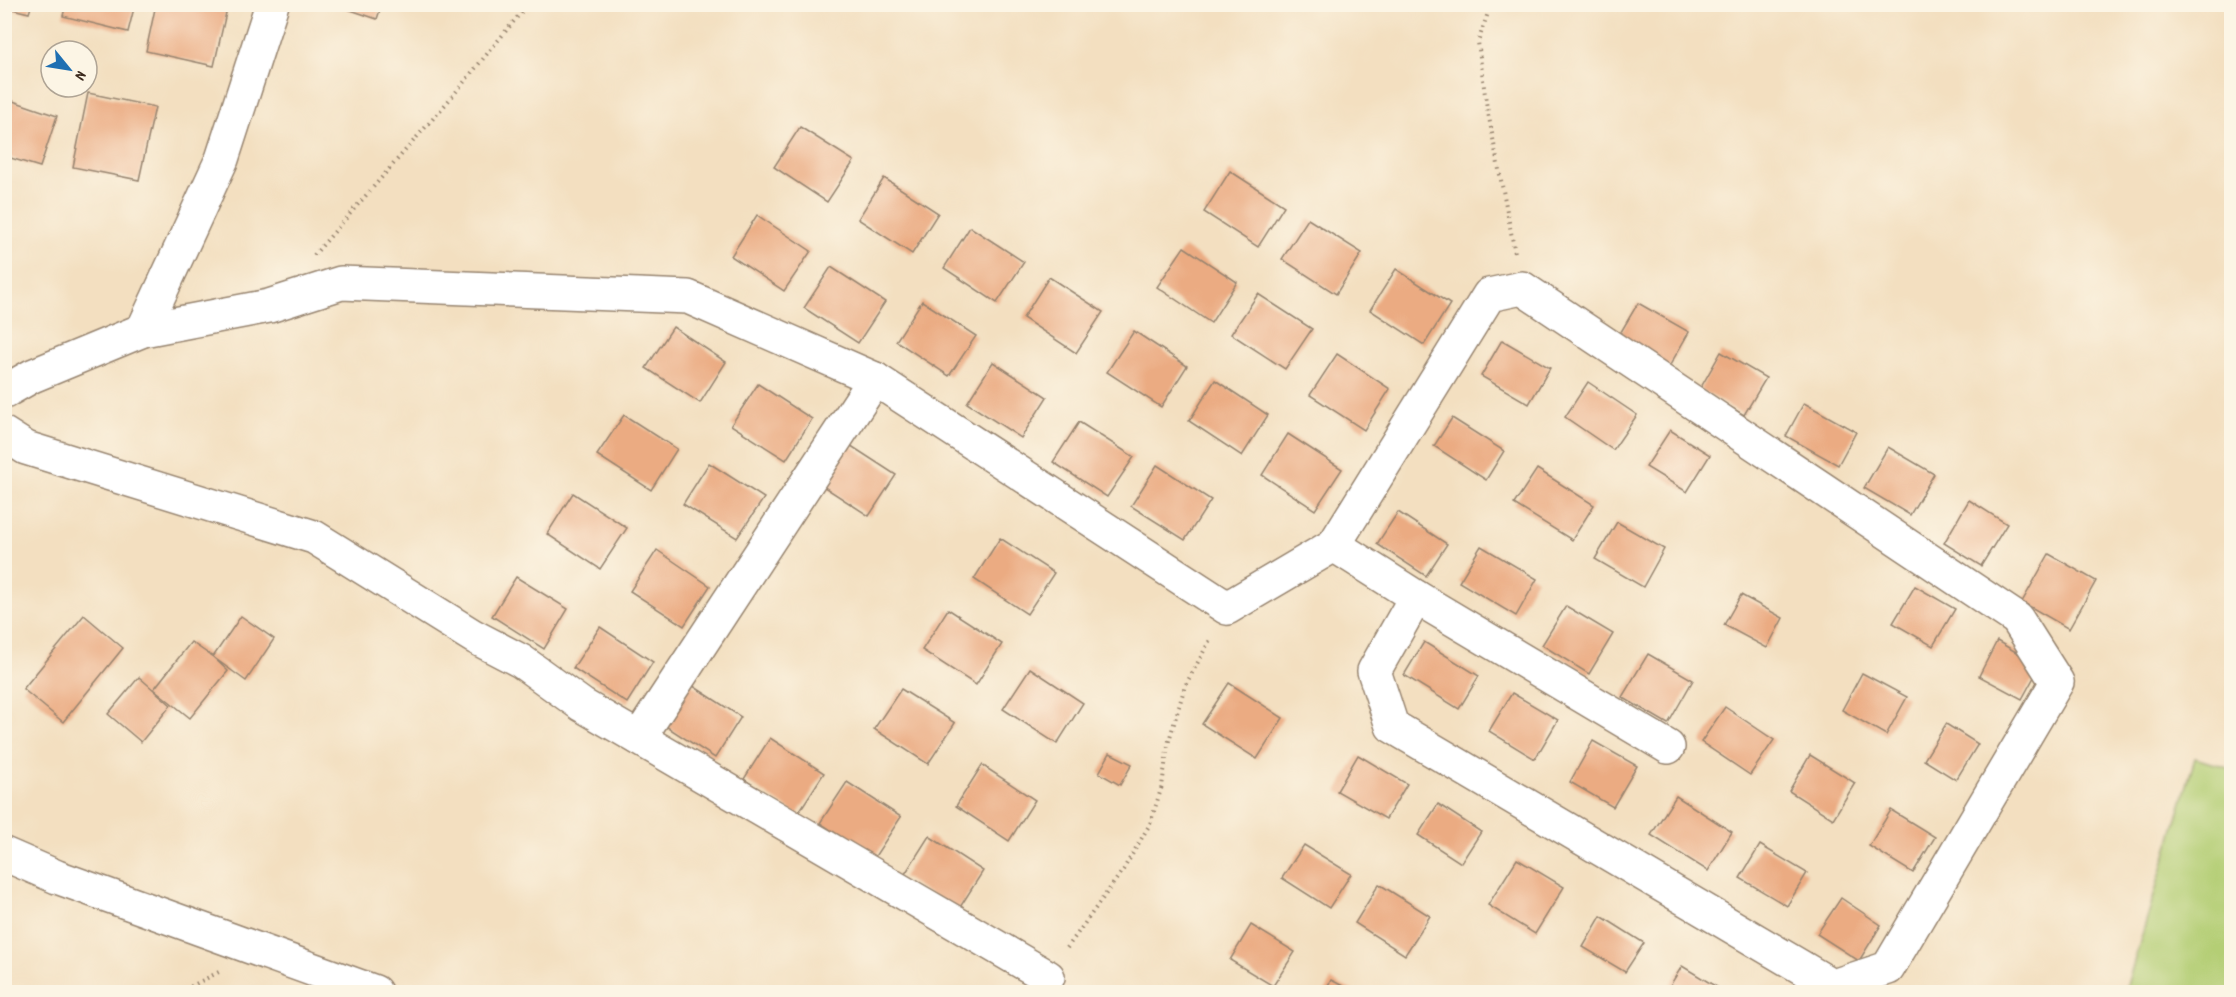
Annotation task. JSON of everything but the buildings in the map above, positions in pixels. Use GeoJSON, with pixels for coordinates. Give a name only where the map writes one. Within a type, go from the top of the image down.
{"type":"FeatureCollection","features":[{"type":"Feature","properties":{"kind":"street"},"geometry":{"type":"LineString","coordinates":[[143,330],[222,159],[272,4]]}},
{"type":"Feature","properties":{"kind":"street"},"geometry":{"type":"LineString","coordinates":[[4,392],[32,376],[143,330],[269,306],[341,283],[688,297],[875,379],[1227,608],[1334,545],[1489,295],[1522,288],[2017,619],[2057,682],[1888,968],[1833,986],[1392,726],[1374,671],[1416,597]]}},
{"type":"Feature","properties":{"kind":"street"},"geometry":{"type":"LineString","coordinates":[[639,738],[875,379]]}},
{"type":"Feature","properties":{"kind":"street"},"geometry":{"type":"LineString","coordinates":[[4,434],[26,448],[314,537],[473,636],[521,661],[582,705],[1048,977]]}},
{"type":"Feature","properties":{"kind":"street"},"geometry":{"type":"LineString","coordinates":[[1334,545],[1416,597],[1668,747]]}},
{"type":"Feature","properties":{"kind":"street"},"geometry":{"type":"LineString","coordinates":[[4,854],[57,877],[375,993]]}},
{"type":"Feature","properties":{"kind":"path"},"geometry":{"type":"LineString","coordinates":[[309,261],[451,98],[528,4]]}},
{"type":"Feature","properties":{"kind":"path"},"geometry":{"type":"LineString","coordinates":[[1491,4],[1478,42],[1486,102],[1522,288]]}},
{"type":"Feature","properties":{"kind":"path"},"geometry":{"type":"LineString","coordinates":[[1048,977],[1123,870],[1150,824],[1162,786],[1168,744],[1185,686],[1227,608]]}},
{"type":"Feature","properties":{"kind":"green space"},"geometry":{"type":"Polygon","coordinates":[[[2195,758],[2231,769],[2231,992],[2125,992],[2195,758]]]}}]}
